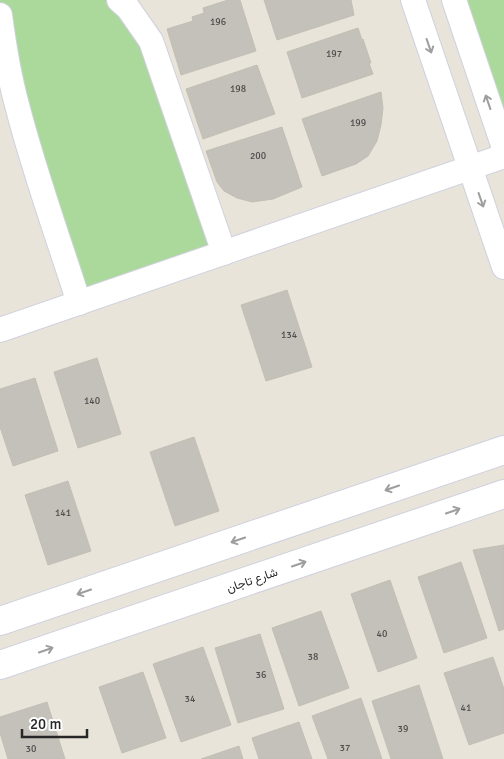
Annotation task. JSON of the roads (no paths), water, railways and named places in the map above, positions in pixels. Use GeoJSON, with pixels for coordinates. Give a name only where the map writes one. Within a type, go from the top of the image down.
{"type":"FeatureCollection","features":[{"type":"Feature","properties":{"kind":"street"},"geometry":{"type":"LineString","coordinates":[[119,0],[128,8],[151,41],[224,253]]}},
{"type":"Feature","properties":{"kind":"street"},"geometry":{"type":"LineString","coordinates":[[413,0],[504,267]]}},
{"type":"Feature","properties":{"kind":"street"},"geometry":{"type":"LineString","coordinates":[[454,0],[504,148]]}},
{"type":"Feature","properties":{"kind":"street"},"geometry":{"type":"LineString","coordinates":[[0,15],[16,104],[31,157],[79,303]]}},
{"type":"Feature","properties":{"kind":"street"},"geometry":{"type":"LineString","coordinates":[[0,330],[504,156]]}},
{"type":"Feature","properties":{"kind":"street"},"geometry":{"type":"LineString","coordinates":[[0,621],[499,448]]}},
{"type":"Feature","properties":{"kind":"street","name":"شارع تاجان"},"geometry":{"type":"LineString","coordinates":[[0,665],[502,495]]}},
{"type":"Feature","properties":{"kind":"street"},"geometry":{"type":"LineString","coordinates":[[206,551],[220,591]]}}]}
